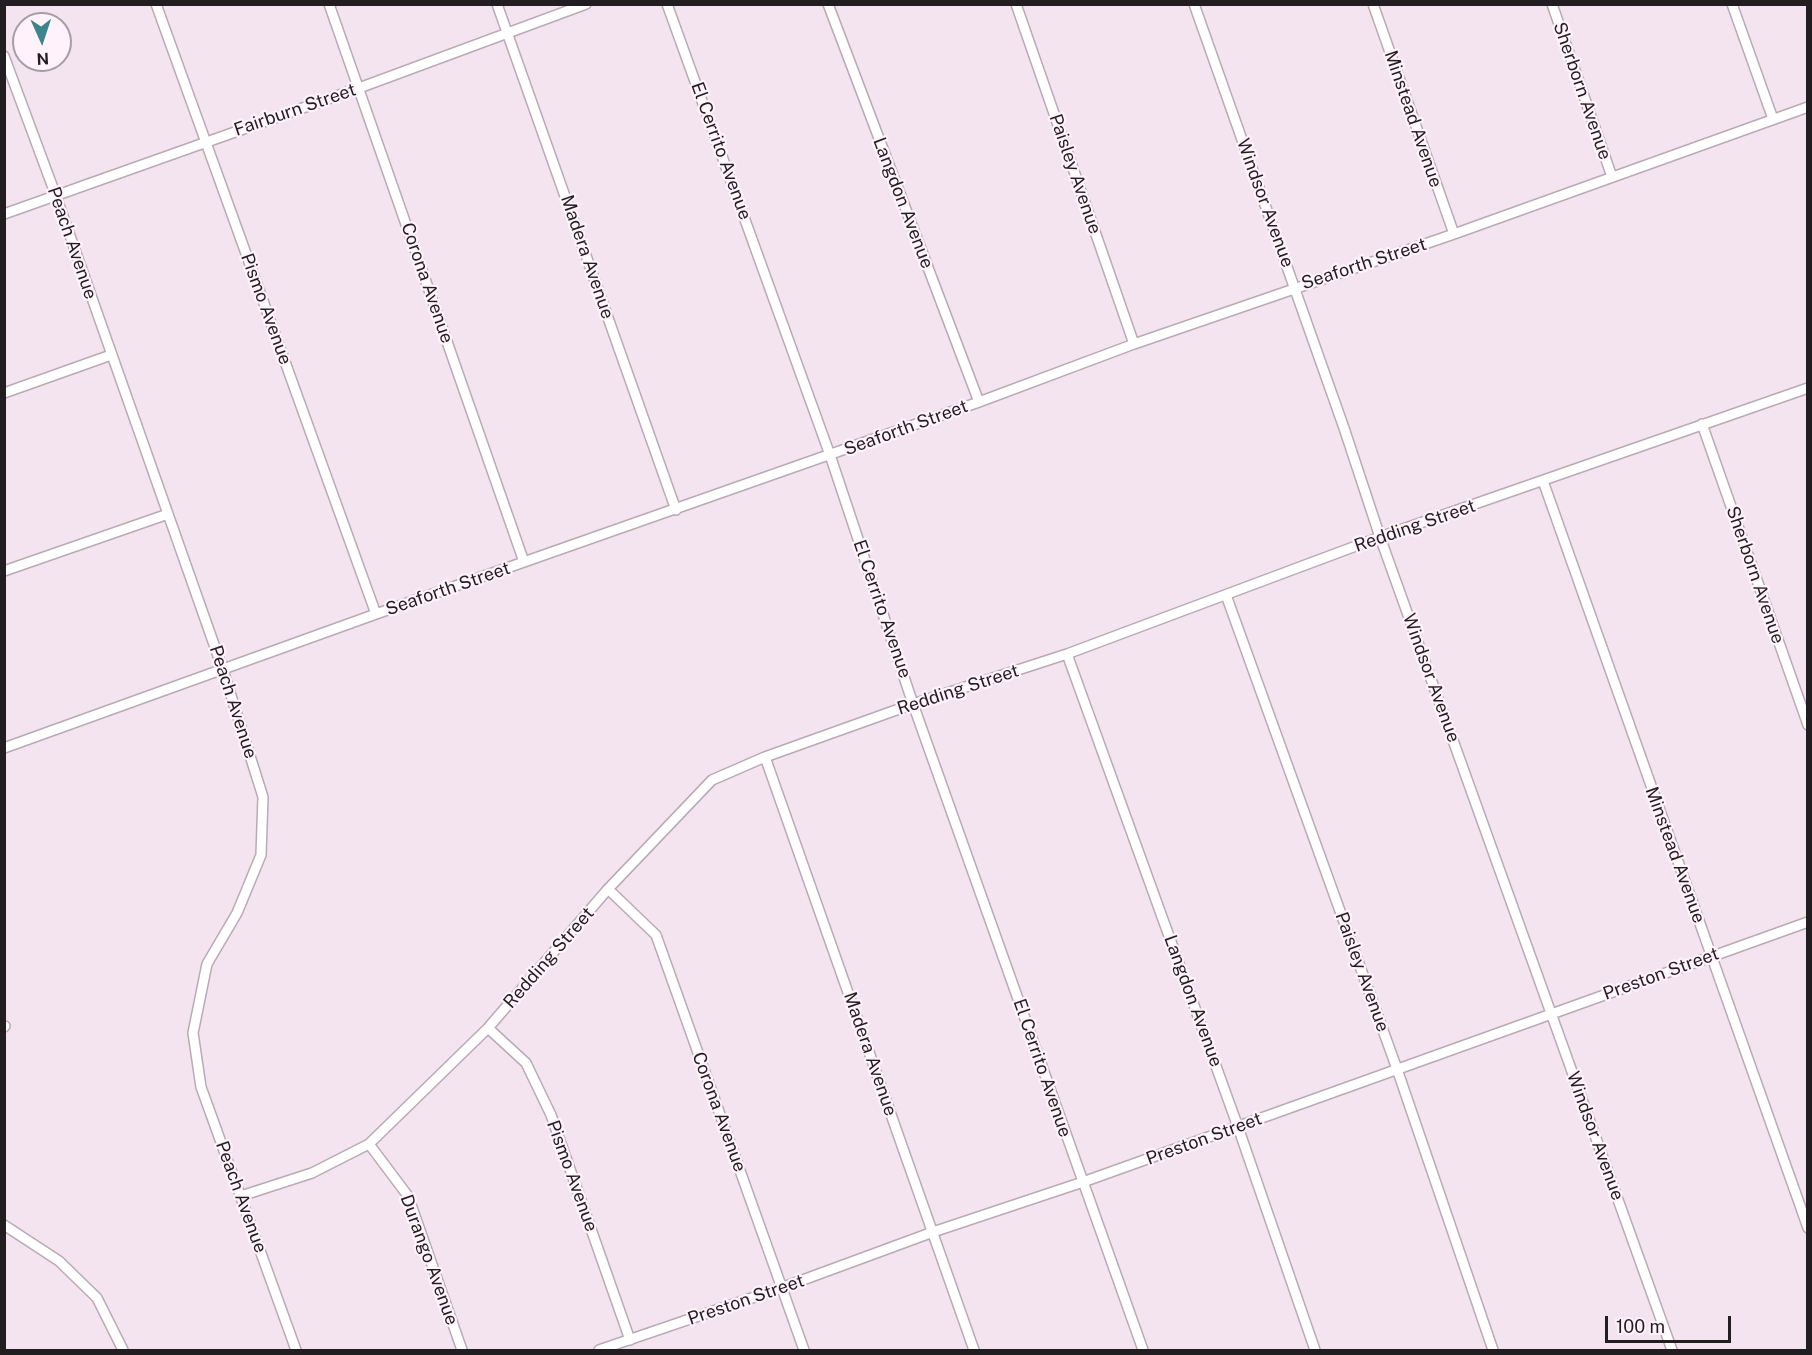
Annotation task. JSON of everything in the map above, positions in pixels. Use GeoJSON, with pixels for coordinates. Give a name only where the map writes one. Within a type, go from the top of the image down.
{"type":"FeatureCollection","features":[{"type":"Feature","properties":{"kind":"street","name":"Pismo Avenue"},"geometry":{"type":"LineString","coordinates":[[156,4],[376,614]]}},
{"type":"Feature","properties":{"kind":"street","name":"Corona Avenue"},"geometry":{"type":"LineString","coordinates":[[329,4],[524,562]]}},
{"type":"Feature","properties":{"kind":"street","name":"Madera Avenue"},"geometry":{"type":"LineString","coordinates":[[497,4],[676,510]]}},
{"type":"Feature","properties":{"kind":"street","name":"Fairburn Street"},"geometry":{"type":"LineString","coordinates":[[4,214],[359,88],[586,4]]}},
{"type":"Feature","properties":{"kind":"street","name":"El Cerrito Avenue"},"geometry":{"type":"LineString","coordinates":[[667,4],[830,455],[914,704],[1143,1350]]}},
{"type":"Feature","properties":{"kind":"street","name":"Langdon Avenue"},"geometry":{"type":"LineString","coordinates":[[828,4],[979,402]]}},
{"type":"Feature","properties":{"kind":"street","name":"Paisley Avenue"},"geometry":{"type":"LineString","coordinates":[[1016,4],[1134,344]]}},
{"type":"Feature","properties":{"kind":"street","name":"Windsor Avenue"},"geometry":{"type":"LineString","coordinates":[[1194,4],[1295,287],[1380,537],[1672,1350]]}},
{"type":"Feature","properties":{"kind":"street","name":"Minstead Avenue"},"geometry":{"type":"LineString","coordinates":[[1373,4],[1454,234]]}},
{"type":"Feature","properties":{"kind":"street","name":"Sherborn Avenue"},"geometry":{"type":"LineString","coordinates":[[1552,4],[1612,177]]}},
{"type":"Feature","properties":{"kind":"street"},"geometry":{"type":"LineString","coordinates":[[1731,4],[1773,119]]}},
{"type":"Feature","properties":{"kind":"street","name":"Peach Avenue"},"geometry":{"type":"LineString","coordinates":[[4,56],[56,196],[223,670],[263,797],[261,855],[237,913],[207,964],[194,1033],[201,1087],[296,1350]]}},
{"type":"Feature","properties":{"kind":"street","name":"Seaforth Street"},"geometry":{"type":"LineString","coordinates":[[4,748],[376,614],[979,402],[1134,344],[1454,234],[1808,107]]}},
{"type":"Feature","properties":{"kind":"street"},"geometry":{"type":"LineString","coordinates":[[4,393],[111,356]]}},
{"type":"Feature","properties":{"kind":"street","name":"Redding Street"},"geometry":{"type":"LineString","coordinates":[[241,1196],[312,1173],[369,1144],[488,1028],[608,890],[712,780],[765,757],[914,704],[1067,654],[1380,537],[1808,388]]}},
{"type":"Feature","properties":{"kind":"street","name":"Sherborn Avenue"},"geometry":{"type":"LineString","coordinates":[[1702,424],[1808,725]]}},
{"type":"Feature","properties":{"kind":"street","name":"Minstead Avenue"},"geometry":{"type":"LineString","coordinates":[[1543,481],[1808,1228]]}},
{"type":"Feature","properties":{"kind":"street"},"geometry":{"type":"LineString","coordinates":[[4,571],[168,514]]}},
{"type":"Feature","properties":{"kind":"street","name":"Paisley Avenue"},"geometry":{"type":"LineString","coordinates":[[1226,595],[1397,1069],[1493,1350]]}},
{"type":"Feature","properties":{"kind":"street","name":"Langdon Avenue"},"geometry":{"type":"LineString","coordinates":[[1067,654],[1238,1127],[1315,1350]]}},
{"type":"Feature","properties":{"kind":"street","name":"Madera Avenue"},"geometry":{"type":"LineString","coordinates":[[765,757],[974,1350]]}},
{"type":"Feature","properties":{"kind":"street","name":"Corona Avenue"},"geometry":{"type":"LineString","coordinates":[[608,890],[656,935],[804,1350]]}},
{"type":"Feature","properties":{"kind":"street","name":"Preston Street"},"geometry":{"type":"LineString","coordinates":[[599,1350],[1083,1182],[1808,922]]}},
{"type":"Feature","properties":{"kind":"street","name":"Pismo Avenue"},"geometry":{"type":"LineString","coordinates":[[488,1028],[526,1063],[551,1115],[630,1340]]}},
{"type":"Feature","properties":{"kind":"street","name":"Durango Avenue"},"geometry":{"type":"LineString","coordinates":[[369,1144],[408,1196],[462,1350]]}},
{"type":"Feature","properties":{"kind":"street"},"geometry":{"type":"LineString","coordinates":[[4,1225],[59,1261],[97,1298],[123,1350]]}}]}
